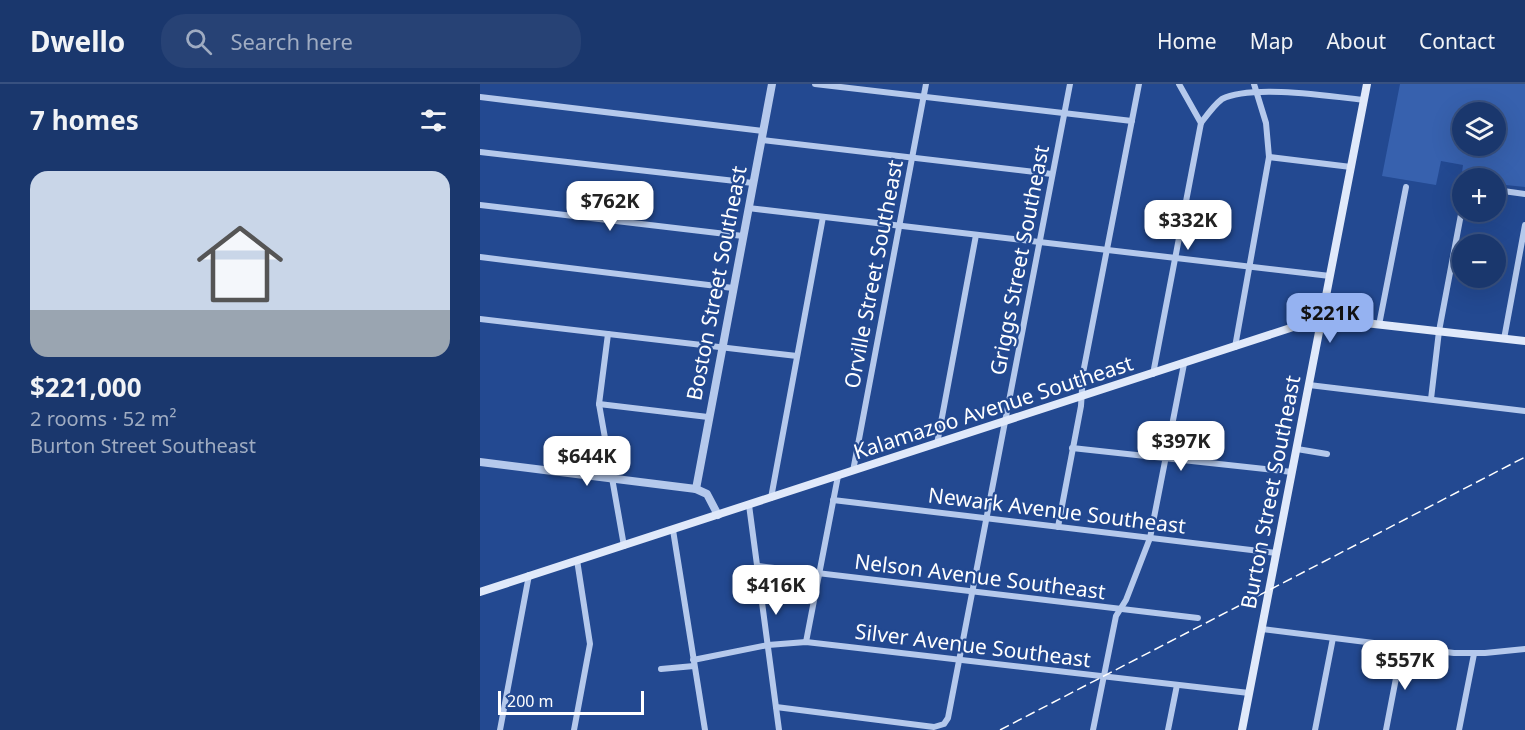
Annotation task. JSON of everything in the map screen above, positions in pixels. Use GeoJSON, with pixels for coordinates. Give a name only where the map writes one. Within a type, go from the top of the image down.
{"type":"FeatureCollection","features":[{"type":"Feature","properties":{"kind":"main road","name":"Burton Street Southeast"},"geometry":{"type":"LineString","coordinates":[[1242,730],[1367,84]]}},
{"type":"Feature","properties":{"kind":"main road","name":"Kalamazoo Avenue Southeast"},"geometry":{"type":"LineString","coordinates":[[480,592],[1321,318],[1525,341]]}},
{"type":"Feature","properties":{"kind":"street","name":"Boston Street Southeast"},"geometry":{"type":"LineString","coordinates":[[696,489],[772,84]]}},
{"type":"Feature","properties":{"kind":"street"},"geometry":{"type":"LineString","coordinates":[[815,84],[1132,121]]}},
{"type":"Feature","properties":{"kind":"street","name":"Orville Street Southeast"},"geometry":{"type":"LineString","coordinates":[[853,471],[926,84]]}},
{"type":"Feature","properties":{"kind":"street","name":"Griggs Street Southeast"},"geometry":{"type":"LineString","coordinates":[[776,707],[934,727],[944,724],[953,700],[958,660],[1070,84]]}},
{"type":"Feature","properties":{"kind":"street"},"geometry":{"type":"LineString","coordinates":[[1058,527],[1106,251],[1139,84]]}},
{"type":"Feature","properties":{"kind":"street"},"geometry":{"type":"LineString","coordinates":[[1179,84],[1201,123]]}},
{"type":"Feature","properties":{"kind":"street"},"geometry":{"type":"LineString","coordinates":[[1235,347],[1269,157],[1266,123],[1255,86]]}},
{"type":"Feature","properties":{"kind":"street"},"geometry":{"type":"LineString","coordinates":[[1153,374],[1201,123],[1222,99],[1255,86],[1364,100]]}},
{"type":"Feature","properties":{"kind":"street"},"geometry":{"type":"LineString","coordinates":[[480,97],[912,157],[1052,174]]}},
{"type":"Feature","properties":{"kind":"street"},"geometry":{"type":"LineString","coordinates":[[480,152],[753,183]]}},
{"type":"Feature","properties":{"kind":"street"},"geometry":{"type":"LineString","coordinates":[[1269,157],[1351,166]]}},
{"type":"Feature","properties":{"kind":"street"},"geometry":{"type":"LineString","coordinates":[[1379,325],[1406,187]]}},
{"type":"Feature","properties":{"kind":"street"},"geometry":{"type":"LineString","coordinates":[[1506,191],[1525,194]]}},
{"type":"Feature","properties":{"kind":"street"},"geometry":{"type":"LineString","coordinates":[[480,205],[743,236]]}},
{"type":"Feature","properties":{"kind":"street"},"geometry":{"type":"LineString","coordinates":[[748,208],[1330,276]]}},
{"type":"Feature","properties":{"kind":"street"},"geometry":{"type":"LineString","coordinates":[[771,498],[823,217]]}},
{"type":"Feature","properties":{"kind":"street"},"geometry":{"type":"LineString","coordinates":[[1431,399],[1439,332],[1460,222]]}},
{"type":"Feature","properties":{"kind":"street"},"geometry":{"type":"LineString","coordinates":[[1504,339],[1525,225]]}},
{"type":"Feature","properties":{"kind":"street"},"geometry":{"type":"LineString","coordinates":[[936,444],[976,235]]}},
{"type":"Feature","properties":{"kind":"street"},"geometry":{"type":"LineString","coordinates":[[480,257],[733,288]]}},
{"type":"Feature","properties":{"kind":"street"},"geometry":{"type":"LineString","coordinates":[[480,319],[797,356]]}},
{"type":"Feature","properties":{"kind":"street"},"geometry":{"type":"LineString","coordinates":[[608,334],[599,404],[624,546]]}},
{"type":"Feature","properties":{"kind":"street"},"geometry":{"type":"LineString","coordinates":[[1093,730],[1113,624],[1150,538],[1184,364]]}},
{"type":"Feature","properties":{"kind":"street"},"geometry":{"type":"LineString","coordinates":[[865,366],[873,367]]}},
{"type":"Feature","properties":{"kind":"street"},"geometry":{"type":"LineString","coordinates":[[1309,384],[1525,411]]}},
{"type":"Feature","properties":{"kind":"street"},"geometry":{"type":"LineString","coordinates":[[599,404],[708,417]]}},
{"type":"Feature","properties":{"kind":"street"},"geometry":{"type":"LineString","coordinates":[[1072,448],[1292,472]]}},
{"type":"Feature","properties":{"kind":"street"},"geometry":{"type":"LineString","coordinates":[[1297,449],[1328,454]]}},
{"type":"Feature","properties":{"kind":"street"},"geometry":{"type":"LineString","coordinates":[[480,462],[696,489],[707,494],[718,515]]}},
{"type":"Feature","properties":{"kind":"street"},"geometry":{"type":"LineString","coordinates":[[806,642],[838,476]]}},
{"type":"Feature","properties":{"kind":"street","name":"Newark Avenue Southeast"},"geometry":{"type":"LineString","coordinates":[[833,500],[1277,553]]}},
{"type":"Feature","properties":{"kind":"street"},"geometry":{"type":"LineString","coordinates":[[749,505],[779,730]]}},
{"type":"Feature","properties":{"kind":"street"},"geometry":{"type":"LineString","coordinates":[[673,530],[705,730]]}},
{"type":"Feature","properties":{"kind":"street"},"geometry":{"type":"LineString","coordinates":[[574,730],[590,644],[577,560]]}},
{"type":"Feature","properties":{"kind":"street","name":"Nelson Avenue Southeast"},"geometry":{"type":"LineString","coordinates":[[758,566],[1198,618]]}},
{"type":"Feature","properties":{"kind":"street"},"geometry":{"type":"LineString","coordinates":[[500,730],[529,575]]}},
{"type":"Feature","properties":{"kind":"street"},"geometry":{"type":"LineString","coordinates":[[1262,628],[1402,647],[1474,654],[1525,649]]}},
{"type":"Feature","properties":{"kind":"street"},"geometry":{"type":"LineString","coordinates":[[1315,730],[1333,638]]}},
{"type":"Feature","properties":{"kind":"street","name":"Silver Avenue Southeast"},"geometry":{"type":"LineString","coordinates":[[662,669],[768,645],[806,642],[1249,693]]}},
{"type":"Feature","properties":{"kind":"street"},"geometry":{"type":"LineString","coordinates":[[1386,730],[1402,647]]}},
{"type":"Feature","properties":{"kind":"street"},"geometry":{"type":"LineString","coordinates":[[1459,730],[1474,654]]}},
{"type":"Feature","properties":{"kind":"street"},"geometry":{"type":"LineString","coordinates":[[1168,730],[1177,685]]}},
{"type":"Feature","properties":{"kind":"shaded area"},"geometry":{"type":"Polygon","coordinates":[[[1400,84],[1525,84],[1525,187],[1506,185],[1506,168],[1463,168],[1463,165],[1441,161],[1436,185],[1382,176],[1400,84]]]}},
{"type":"Feature","properties":{"kind":"railway"},"geometry":{"type":"LineString","coordinates":[[1000,730],[1525,457]]}}]}
